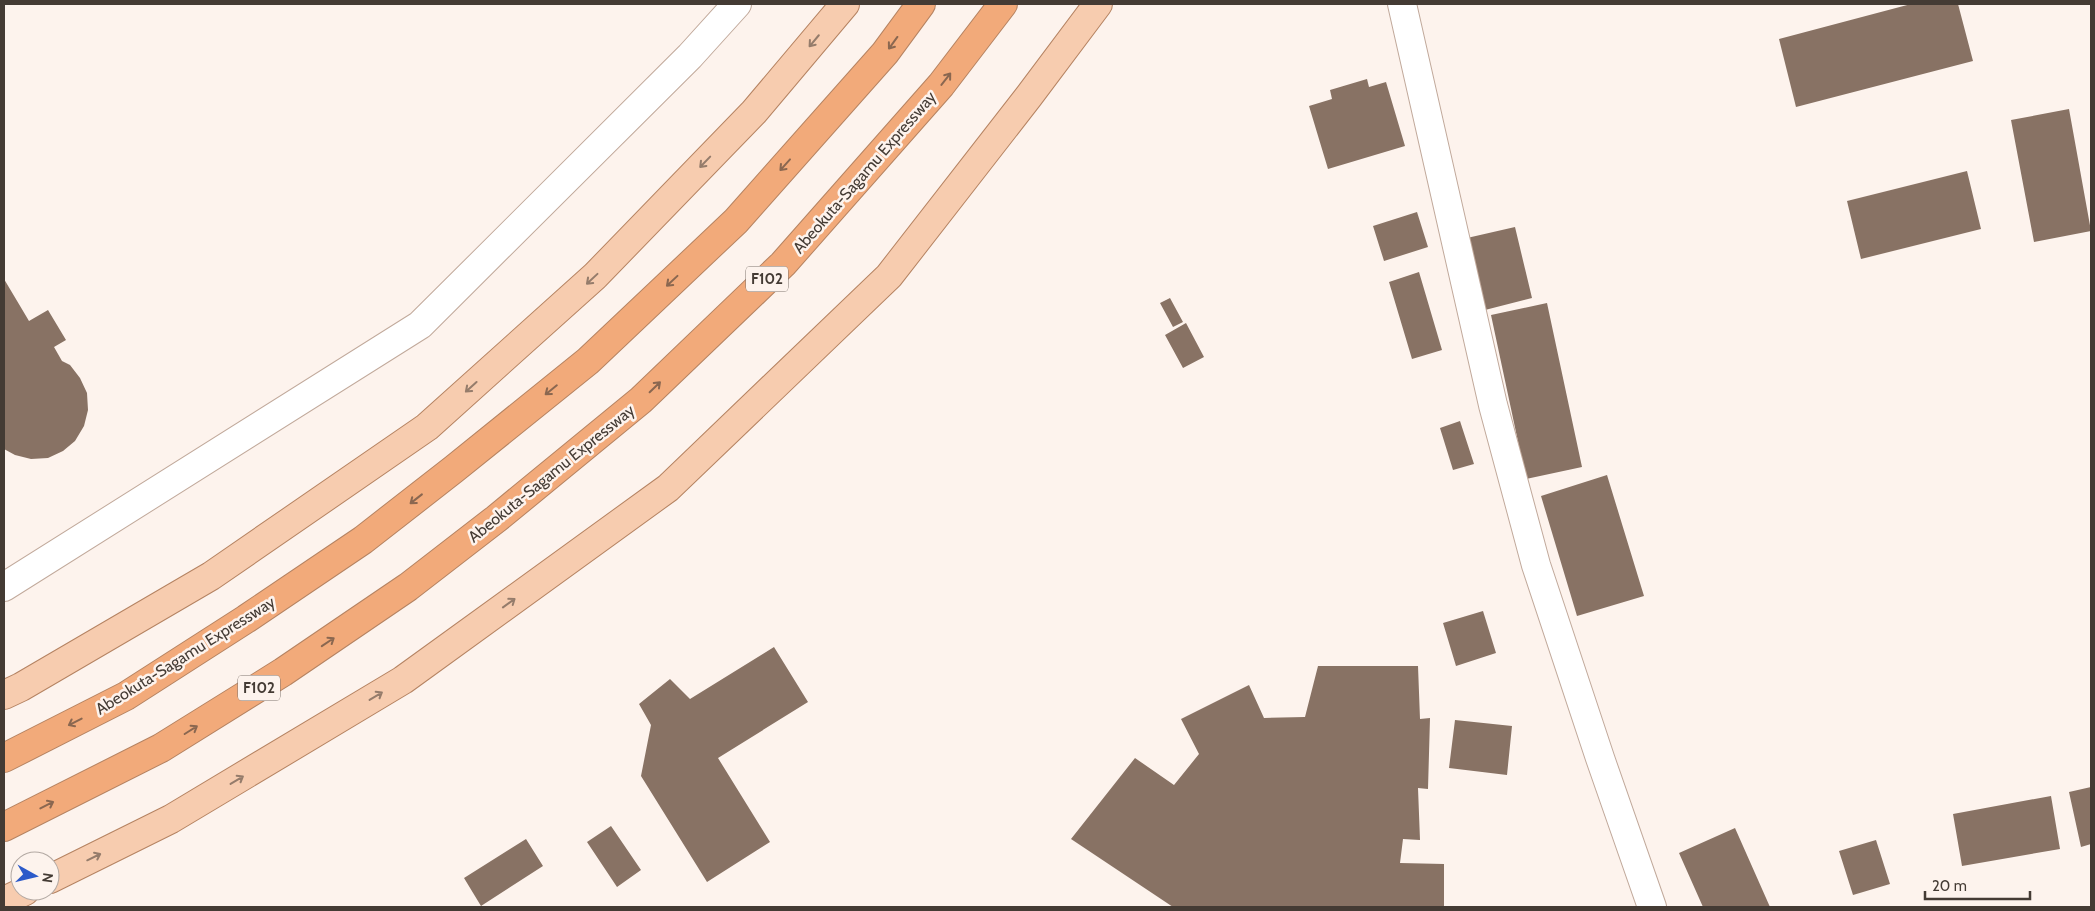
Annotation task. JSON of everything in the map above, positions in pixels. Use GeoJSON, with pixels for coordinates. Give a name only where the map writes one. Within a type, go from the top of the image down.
{"type":"FeatureCollection","features":[{"type":"Feature","properties":{"kind":"highway","name":"Abeokuta-Sagamu Expressway"},"geometry":{"type":"LineString","coordinates":[[4,758],[126,696],[246,619],[363,540],[588,361],[736,221],[885,53],[921,4]]}},
{"type":"Feature","properties":{"kind":"highway","name":"Abeokuta-Sagamu Expressway"},"geometry":{"type":"LineString","coordinates":[[4,827],[161,748],[283,672],[408,587],[496,519],[641,400],[783,264],[942,85],[1003,4]]}},
{"type":"Feature","properties":{"kind":"main road"},"geometry":{"type":"LineString","coordinates":[[4,695],[21,687],[211,576],[427,427],[596,276],[754,112],[845,4]]}},
{"type":"Feature","properties":{"kind":"main road"},"geometry":{"type":"LineString","coordinates":[[60,874],[171,819],[403,680],[668,488],[890,276],[1098,4]]}},
{"type":"Feature","properties":{"kind":"street"},"geometry":{"type":"LineString","coordinates":[[4,587],[420,326],[690,56],[737,4]]}},
{"type":"Feature","properties":{"kind":"street"},"geometry":{"type":"LineString","coordinates":[[1402,4],[1493,405],[1534,556],[1600,758],[1652,907]]}},
{"type":"Feature","properties":{"kind":"building"},"geometry":{"type":"Polygon","coordinates":[[[1911,4],[1958,4],[1973,61],[1796,107],[1779,39],[1911,4]]]}},
{"type":"Feature","properties":{"kind":"building"},"geometry":{"type":"Polygon","coordinates":[[[1367,79],[1369,87],[1386,82],[1405,146],[1328,169],[1309,106],[1332,99],[1330,90],[1367,79]]]}},
{"type":"Feature","properties":{"kind":"building"},"geometry":{"type":"Polygon","coordinates":[[[2069,109],[2091,231],[2034,242],[2011,120],[2069,109]]]}},
{"type":"Feature","properties":{"kind":"building"},"geometry":{"type":"Polygon","coordinates":[[[1967,171],[1981,229],[1861,259],[1847,201],[1967,171]]]}},
{"type":"Feature","properties":{"kind":"building"},"geometry":{"type":"Polygon","coordinates":[[[1417,212],[1428,247],[1384,261],[1373,226],[1417,212]]]}},
{"type":"Feature","properties":{"kind":"building"},"geometry":{"type":"Polygon","coordinates":[[[1515,227],[1532,298],[1485,310],[1467,238],[1515,227]]]}},
{"type":"Feature","properties":{"kind":"building"},"geometry":{"type":"Polygon","coordinates":[[[1419,272],[1442,350],[1412,359],[1389,282],[1419,272]]]}},
{"type":"Feature","properties":{"kind":"building"},"geometry":{"type":"Polygon","coordinates":[[[4,279],[29,321],[48,310],[66,340],[54,347],[62,361],[70,365],[80,378],[87,393],[88,410],[84,426],[75,441],[63,451],[48,458],[31,459],[15,455],[4,449],[4,279]]]}},
{"type":"Feature","properties":{"kind":"building"},"geometry":{"type":"Polygon","coordinates":[[[1170,298],[1183,322],[1173,327],[1160,303],[1170,298]]]}},
{"type":"Feature","properties":{"kind":"building"},"geometry":{"type":"Polygon","coordinates":[[[1547,303],[1582,467],[1526,479],[1491,315],[1547,303]]]}},
{"type":"Feature","properties":{"kind":"building"},"geometry":{"type":"Polygon","coordinates":[[[1186,323],[1204,357],[1183,368],[1165,335],[1186,323]]]}},
{"type":"Feature","properties":{"kind":"building"},"geometry":{"type":"Polygon","coordinates":[[[1460,421],[1474,464],[1453,470],[1440,428],[1460,421]]]}},
{"type":"Feature","properties":{"kind":"building"},"geometry":{"type":"Polygon","coordinates":[[[1607,475],[1644,596],[1577,616],[1541,496],[1607,475]]]}},
{"type":"Feature","properties":{"kind":"building"},"geometry":{"type":"Polygon","coordinates":[[[1483,611],[1496,653],[1456,666],[1443,623],[1483,611]]]}},
{"type":"Feature","properties":{"kind":"building"},"geometry":{"type":"Polygon","coordinates":[[[774,647],[808,702],[718,758],[770,842],[707,882],[641,776],[651,725],[639,704],[670,679],[690,699],[774,647]]]}},
{"type":"Feature","properties":{"kind":"building"},"geometry":{"type":"Polygon","coordinates":[[[1318,666],[1418,666],[1420,719],[1430,718],[1428,789],[1418,788],[1420,840],[1403,839],[1400,863],[1444,864],[1444,907],[1173,907],[1071,839],[1135,758],[1174,785],[1199,754],[1181,719],[1249,685],[1264,718],[1305,717],[1318,666]]]}},
{"type":"Feature","properties":{"kind":"building"},"geometry":{"type":"Polygon","coordinates":[[[1455,720],[1512,726],[1507,775],[1449,768],[1455,720]]]}},
{"type":"Feature","properties":{"kind":"building"},"geometry":{"type":"Polygon","coordinates":[[[2091,787],[2091,844],[2081,847],[2069,792],[2091,787]]]}},
{"type":"Feature","properties":{"kind":"building"},"geometry":{"type":"Polygon","coordinates":[[[2051,796],[2060,849],[1962,866],[1953,814],[2051,796]]]}},
{"type":"Feature","properties":{"kind":"building"},"geometry":{"type":"Polygon","coordinates":[[[611,826],[641,870],[617,887],[587,842],[611,826]]]}},
{"type":"Feature","properties":{"kind":"building"},"geometry":{"type":"Polygon","coordinates":[[[1735,828],[1770,907],[1703,907],[1679,853],[1735,828]]]}},
{"type":"Feature","properties":{"kind":"building"},"geometry":{"type":"Polygon","coordinates":[[[526,839],[543,866],[481,906],[464,878],[526,839]]]}},
{"type":"Feature","properties":{"kind":"building"},"geometry":{"type":"Polygon","coordinates":[[[1876,840],[1890,884],[1853,895],[1839,851],[1876,840]]]}}]}
